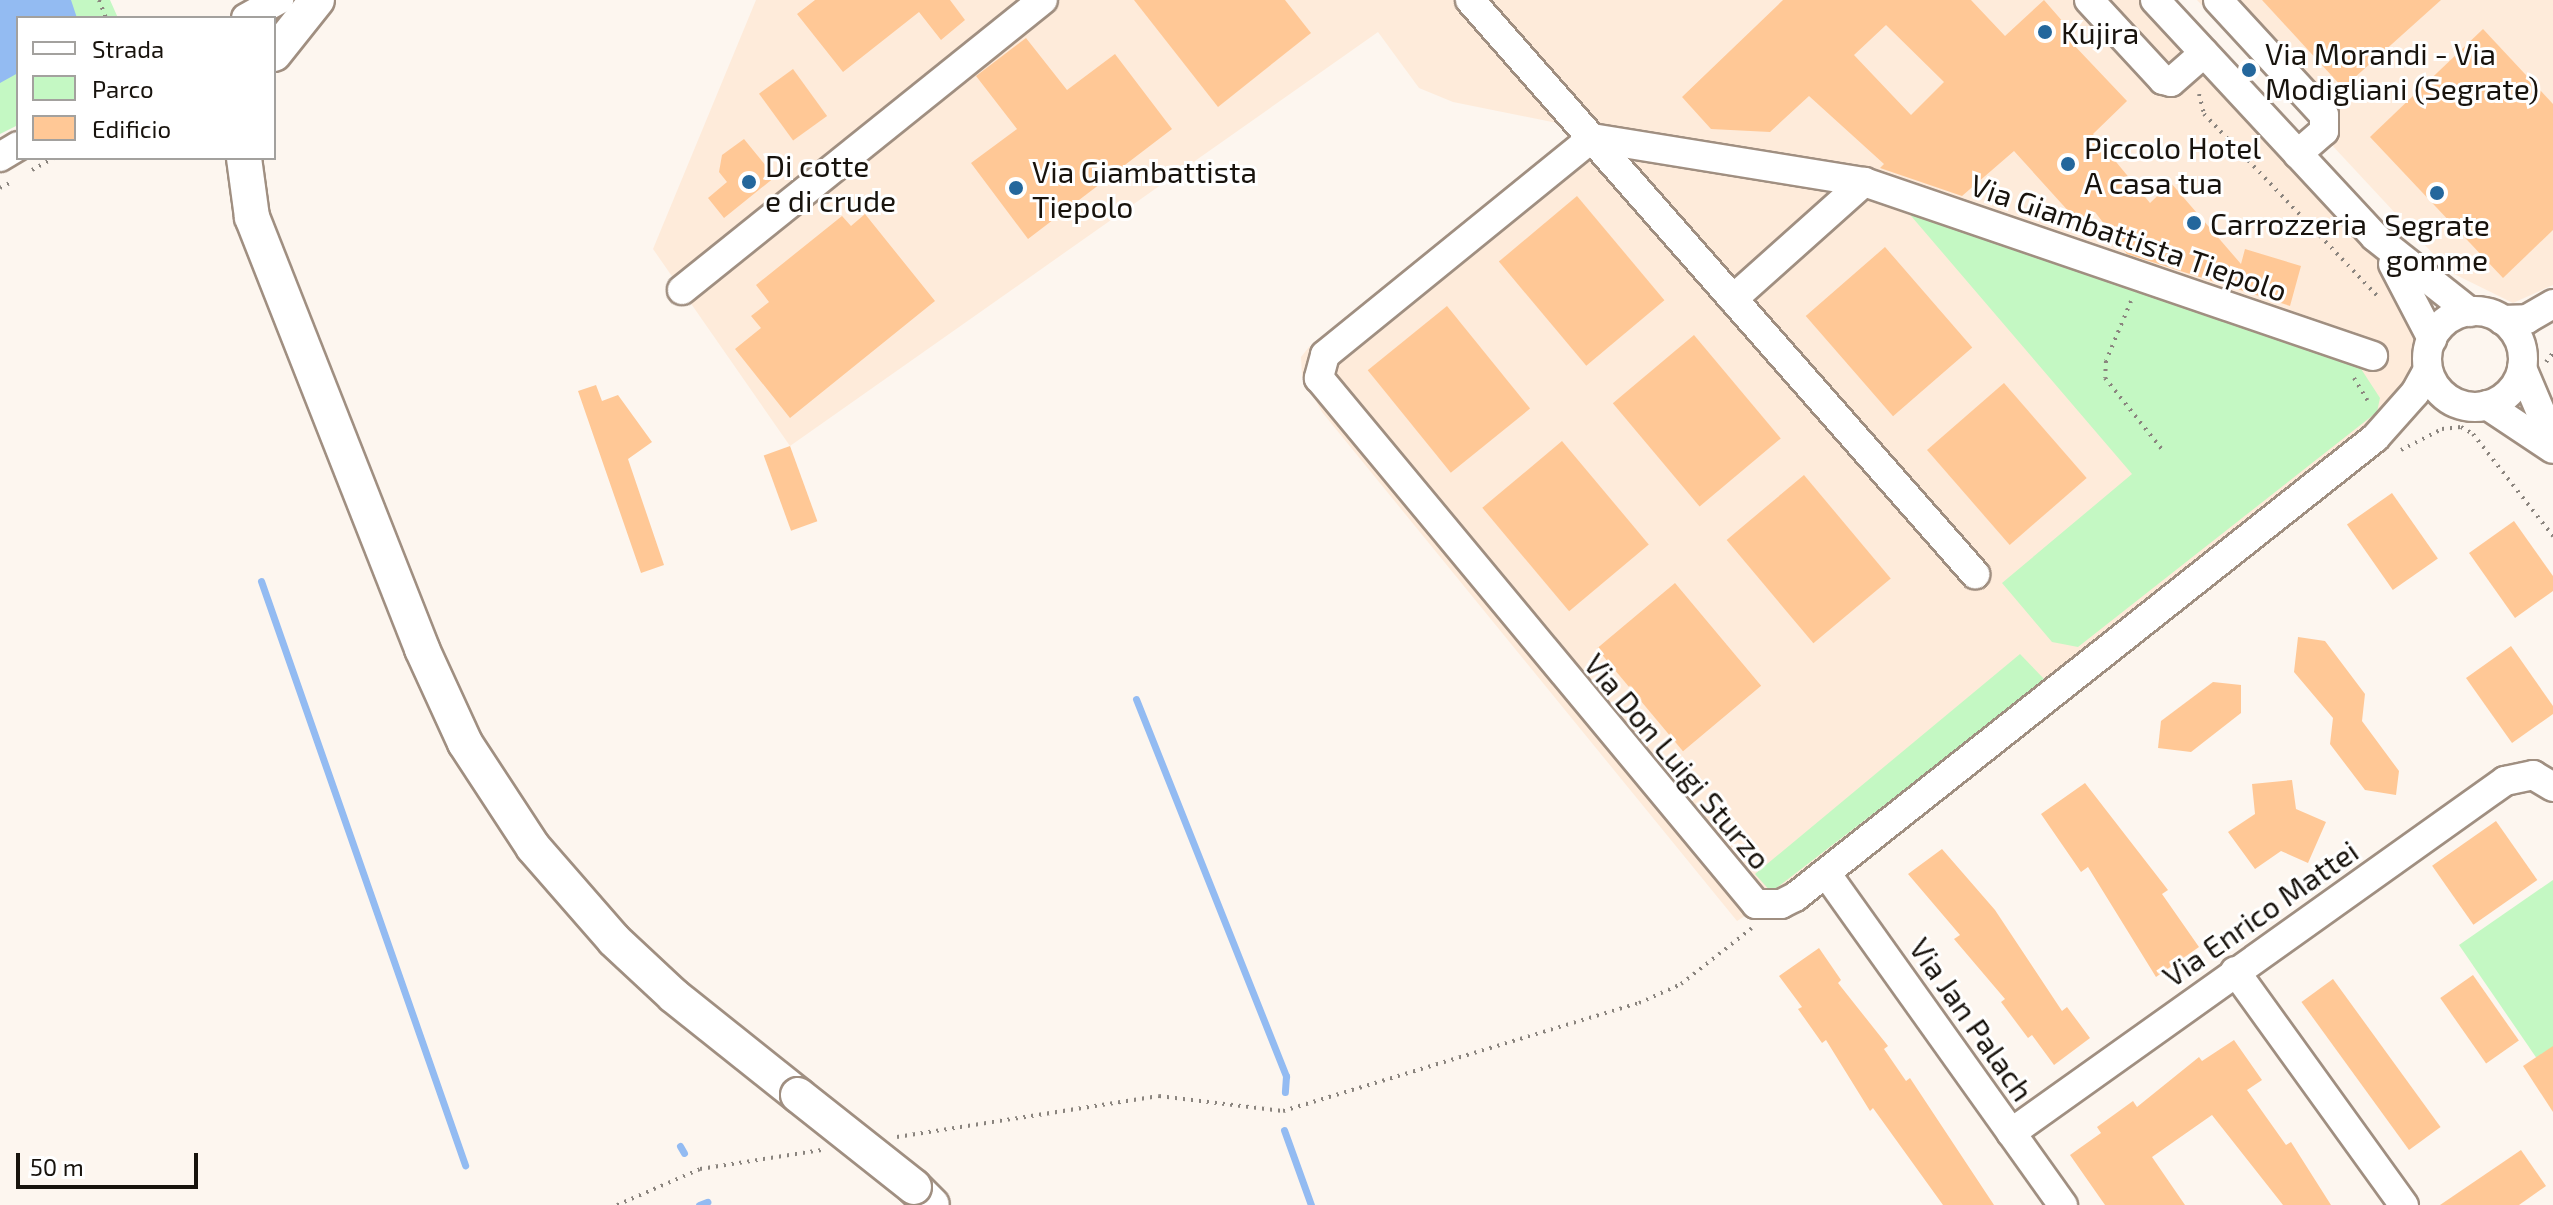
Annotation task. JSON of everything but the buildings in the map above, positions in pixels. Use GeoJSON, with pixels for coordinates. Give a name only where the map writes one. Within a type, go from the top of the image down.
{"type":"FeatureCollection","features":[{"type":"Feature","properties":{"kind":"main road"},"geometry":{"type":"LineString","coordinates":[[276,51],[317,0]]}},
{"type":"Feature","properties":{"kind":"main road"},"geometry":{"type":"LineString","coordinates":[[244,160],[252,217],[422,649],[465,743],[533,847],[595,920],[674,996],[923,1196]]}},
{"type":"Feature","properties":{"kind":"street"},"geometry":{"type":"LineString","coordinates":[[250,16],[279,0]]}},
{"type":"Feature","properties":{"kind":"street"},"geometry":{"type":"LineString","coordinates":[[682,290],[1043,0]]}},
{"type":"Feature","properties":{"kind":"street"},"geometry":{"type":"LineString","coordinates":[[1470,0],[1975,574]]}},
{"type":"Feature","properties":{"kind":"street"},"geometry":{"type":"LineString","coordinates":[[2089,0],[2163,80],[2171,82],[2195,60]]}},
{"type":"Feature","properties":{"kind":"street"},"geometry":{"type":"LineString","coordinates":[[2155,0],[2195,60],[2298,154],[2375,237],[2470,312],[2502,320],[2527,319],[2553,304]]}},
{"type":"Feature","properties":{"kind":"street"},"geometry":{"type":"LineString","coordinates":[[2218,0],[2324,115],[2324,131],[2298,154]]}},
{"type":"Feature","properties":{"kind":"street","name":"Via Giambattista Tiepolo"},"geometry":{"type":"LineString","coordinates":[[1592,138],[1864,182],[2373,356]]}},
{"type":"Feature","properties":{"kind":"street","name":"Via Don Luigi Sturzo"},"geometry":{"type":"LineString","coordinates":[[1592,138],[1325,355],[1318,371],[1322,384],[1748,899],[1766,906],[1781,904],[1826,873],[2375,438],[2415,393],[2428,370]]}},
{"type":"Feature","properties":{"kind":"street"},"geometry":{"type":"LineString","coordinates":[[1733,299],[1864,182]]}},
{"type":"Feature","properties":{"kind":"street"},"geometry":{"type":"LineString","coordinates":[[2375,237],[2410,290],[2432,339]]}},
{"type":"Feature","properties":{"kind":"street"},"geometry":{"type":"LineString","coordinates":[[2470,312],[2447,320],[2432,339],[2428,370],[2438,390],[2457,404],[2487,405],[2507,394],[2522,362],[2553,319]]}},
{"type":"Feature","properties":{"kind":"street"},"geometry":{"type":"LineString","coordinates":[[2502,320],[2517,337],[2522,362],[2553,441]]}},
{"type":"Feature","properties":{"kind":"street","name":"Via Don Luigi Sturzo"},"geometry":{"type":"LineString","coordinates":[[2375,438],[2439,406],[2457,404]]}},
{"type":"Feature","properties":{"kind":"street"},"geometry":{"type":"LineString","coordinates":[[2487,405],[2553,449]]}},
{"type":"Feature","properties":{"kind":"street","name":"Via Enrico Mattei"},"geometry":{"type":"LineString","coordinates":[[2011,1133],[2505,781],[2533,775],[2553,787]]}},
{"type":"Feature","properties":{"kind":"street","name":"Via Jan Palach"},"geometry":{"type":"LineString","coordinates":[[1826,873],[2063,1205]]}},
{"type":"Feature","properties":{"kind":"street"},"geometry":{"type":"LineString","coordinates":[[2235,971],[2404,1205]]}},
{"type":"Feature","properties":{"kind":"path"},"geometry":{"type":"LineString","coordinates":[[2195,60],[2204,114],[2385,306]]}},
{"type":"Feature","properties":{"kind":"path"},"geometry":{"type":"LineString","coordinates":[[2141,276],[2106,361],[2105,378],[2164,452]]}},
{"type":"Feature","properties":{"kind":"path"},"geometry":{"type":"LineString","coordinates":[[2425,437],[2461,427],[2473,434],[2553,536]]}},
{"type":"Feature","properties":{"kind":"path"},"geometry":{"type":"LineString","coordinates":[[1091,1105],[1159,1096],[1283,1111],[1454,1063],[1662,994],[1781,904]]}},
{"type":"Feature","properties":{"kind":"path"},"geometry":{"type":"LineString","coordinates":[[617,1205],[700,1169]]}},
{"type":"Feature","properties":{"kind":"shaded area"},"geometry":{"type":"Polygon","coordinates":[[[756,0],[2140,0],[2364,240],[2402,289],[2423,346],[2421,369],[2411,392],[1821,869],[1737,921],[1322,412],[1302,376],[1301,357],[1309,347],[1569,139],[1557,123],[1453,102],[1419,88],[1378,32],[790,446],[653,249],[756,0]]]}},
{"type":"Feature","properties":{"kind":"shaded area"},"geometry":{"type":"Polygon","coordinates":[[[2197,0],[2553,0],[2553,285],[2513,303],[2450,272],[2197,0]]]}},
{"type":"Feature","properties":{"kind":"green space"},"geometry":{"type":"Polygon","coordinates":[[[0,0],[110,0],[117,16],[16,16],[16,126],[0,134],[0,0]]]}},
{"type":"Feature","properties":{"kind":"green space"},"geometry":{"type":"Polygon","coordinates":[[[1906,210],[2354,358],[2380,398],[2377,412],[2078,647],[2052,642],[2002,583],[2132,474],[1906,210]]]}},
{"type":"Feature","properties":{"kind":"green space"},"geometry":{"type":"Polygon","coordinates":[[[2020,654],[2046,681],[1771,892],[1755,874],[2020,654]]]}},
{"type":"Feature","properties":{"kind":"green space"},"geometry":{"type":"Polygon","coordinates":[[[2553,880],[2553,1082],[2459,945],[2553,880]]]}},
{"type":"Feature","properties":{"kind":"water"},"geometry":{"type":"Polygon","coordinates":[[[0,0],[71,0],[76,16],[16,16],[16,74],[0,83],[0,0]]]}},
{"type":"Feature","properties":{"kind":"waterway"},"geometry":{"type":"LineString","coordinates":[[261,581],[465,1165]]}},
{"type":"Feature","properties":{"kind":"waterway"},"geometry":{"type":"LineString","coordinates":[[1136,699],[1286,1076],[1285,1092]]}},
{"type":"Feature","properties":{"kind":"waterway"},"geometry":{"type":"LineString","coordinates":[[1284,1130],[1311,1205]]}},
{"type":"Feature","properties":{"kind":"waterway"},"geometry":{"type":"LineString","coordinates":[[680,1146],[684,1153]]}},
{"type":"Feature","properties":{"kind":"waterway"},"geometry":{"type":"LineString","coordinates":[[699,1205],[707,1202]]}},
{"type":"Feature","properties":{"kind":"place","name":"Kujira"},"geometry":{"type":"Point","coordinates":[2045,32]}},
{"type":"Feature","properties":{"kind":"place","name":"Via Morandi - Via Modigliani (Segrate)"},"geometry":{"type":"Point","coordinates":[2249,70]}},
{"type":"Feature","properties":{"kind":"place","name":"Piccolo Hotel A casa tua"},"geometry":{"type":"Point","coordinates":[2068,164]}},
{"type":"Feature","properties":{"kind":"place","name":"Di cotte e di crude"},"geometry":{"type":"Point","coordinates":[749,182]}},
{"type":"Feature","properties":{"kind":"place","name":"Via Giambattista Tiepolo"},"geometry":{"type":"Point","coordinates":[1016,188]}},
{"type":"Feature","properties":{"kind":"place","name":"Segrate gomme"},"geometry":{"type":"Point","coordinates":[2437,193]}},
{"type":"Feature","properties":{"kind":"place","name":"Carrozzeria"},"geometry":{"type":"Point","coordinates":[2194,223]}}]}
